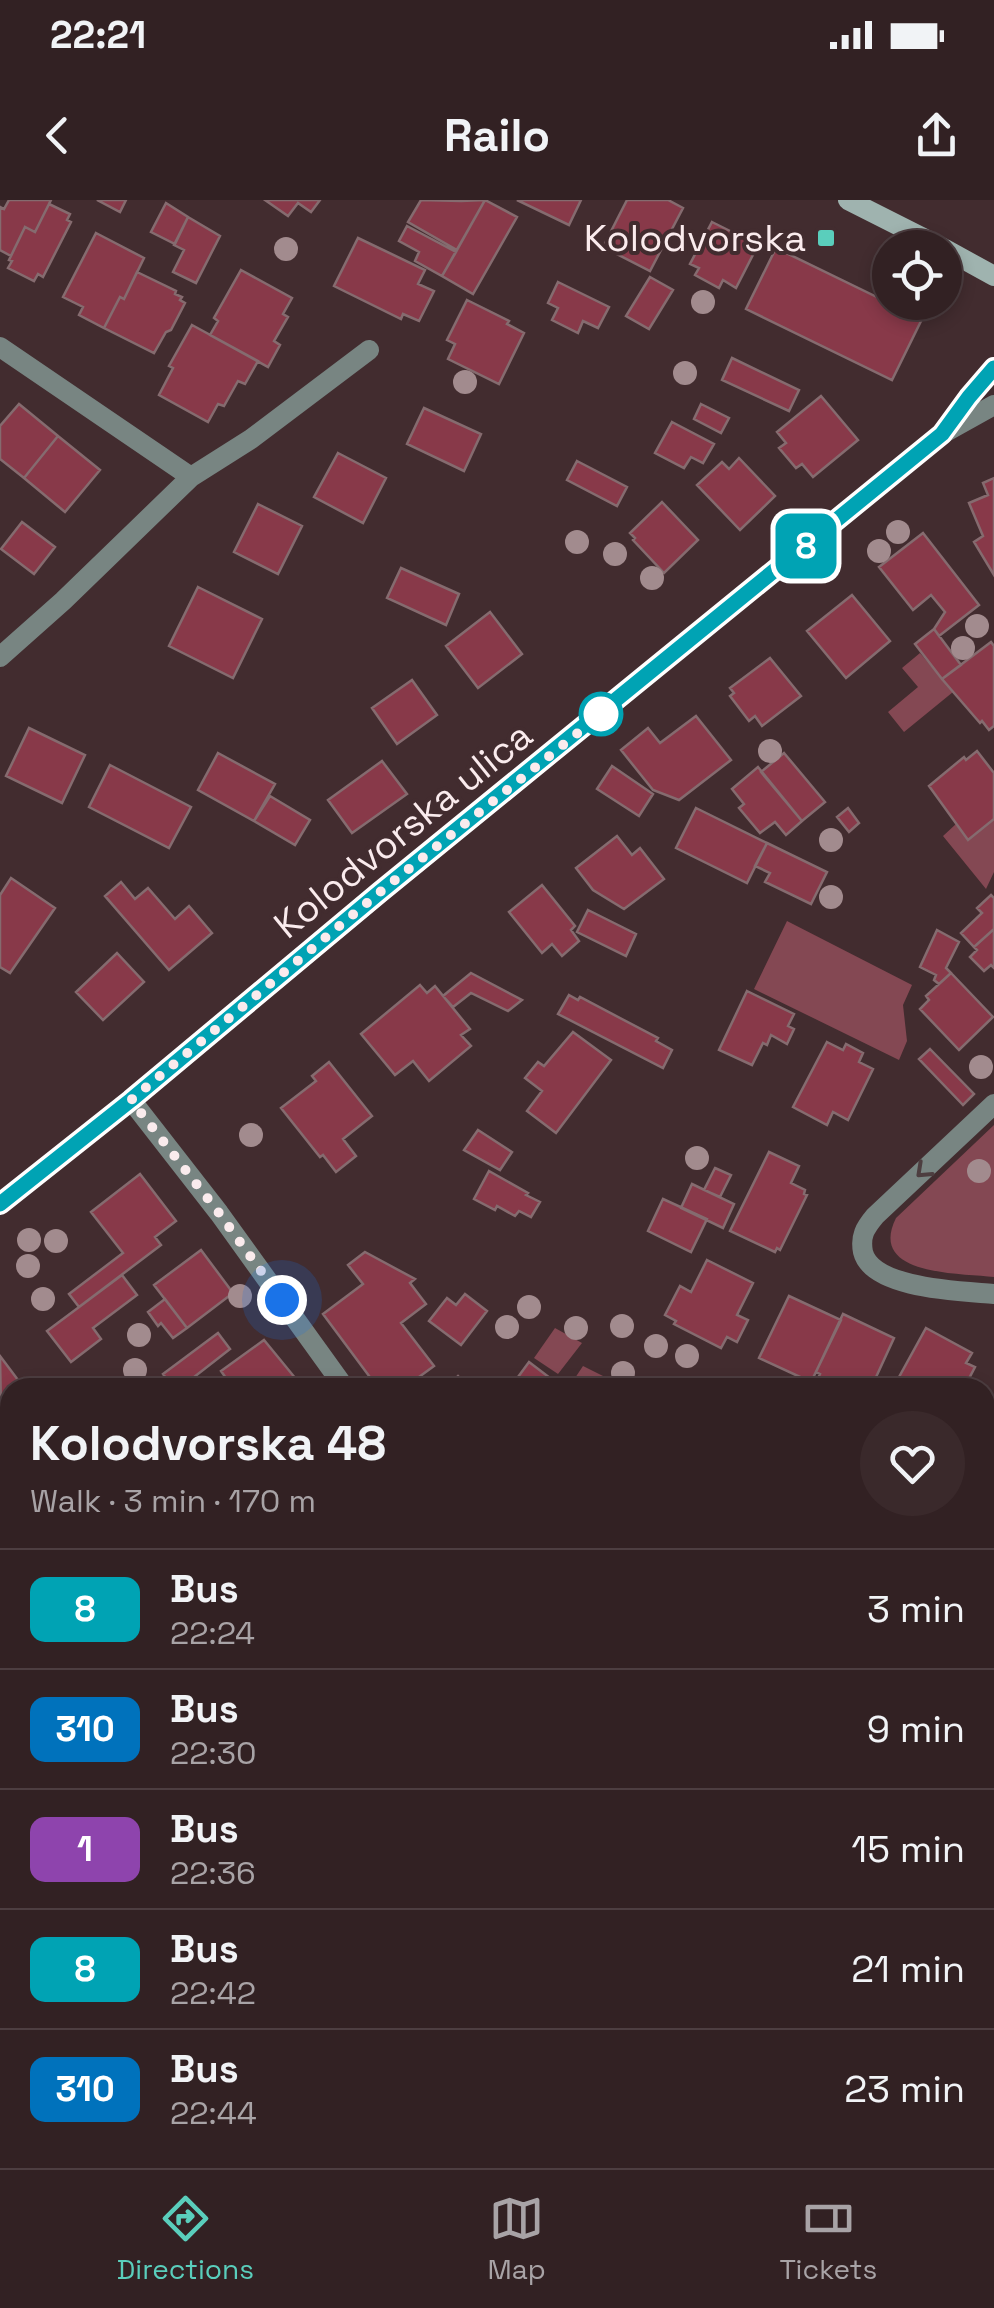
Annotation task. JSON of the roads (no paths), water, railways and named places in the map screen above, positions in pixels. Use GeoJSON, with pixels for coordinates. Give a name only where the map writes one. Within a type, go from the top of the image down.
{"type":"FeatureCollection","features":[{"type":"Feature","properties":{"kind":"main road"},"geometry":{"type":"LineString","coordinates":[[848,200],[908,230]]}},
{"type":"Feature","properties":{"kind":"main road"},"geometry":{"type":"LineString","coordinates":[[962,258],[994,276]]}},
{"type":"Feature","properties":{"kind":"street"},"geometry":{"type":"LineString","coordinates":[[0,347],[191,477]]}},
{"type":"Feature","properties":{"kind":"street"},"geometry":{"type":"LineString","coordinates":[[0,656],[191,477],[251,439],[369,350]]}},
{"type":"Feature","properties":{"kind":"street","name":"Kolodvorska ulica"},"geometry":{"type":"LineString","coordinates":[[942,434],[994,368]]}},
{"type":"Feature","properties":{"kind":"street","name":"Kolodvorska ulica"},"geometry":{"type":"LineString","coordinates":[[0,1204],[942,434],[994,405]]}},
{"type":"Feature","properties":{"kind":"street"},"geometry":{"type":"LineString","coordinates":[[131,1100],[219,1213],[338,1378]]}},
{"type":"Feature","properties":{"kind":"street"},"geometry":{"type":"LineString","coordinates":[[994,1104],[875,1216],[864,1228],[862,1238],[867,1263],[890,1278],[994,1294]]}},
{"type":"Feature","properties":{"kind":"place","name":"Kolodvorska"},"geometry":{"type":"Point","coordinates":[826,238]}}]}
